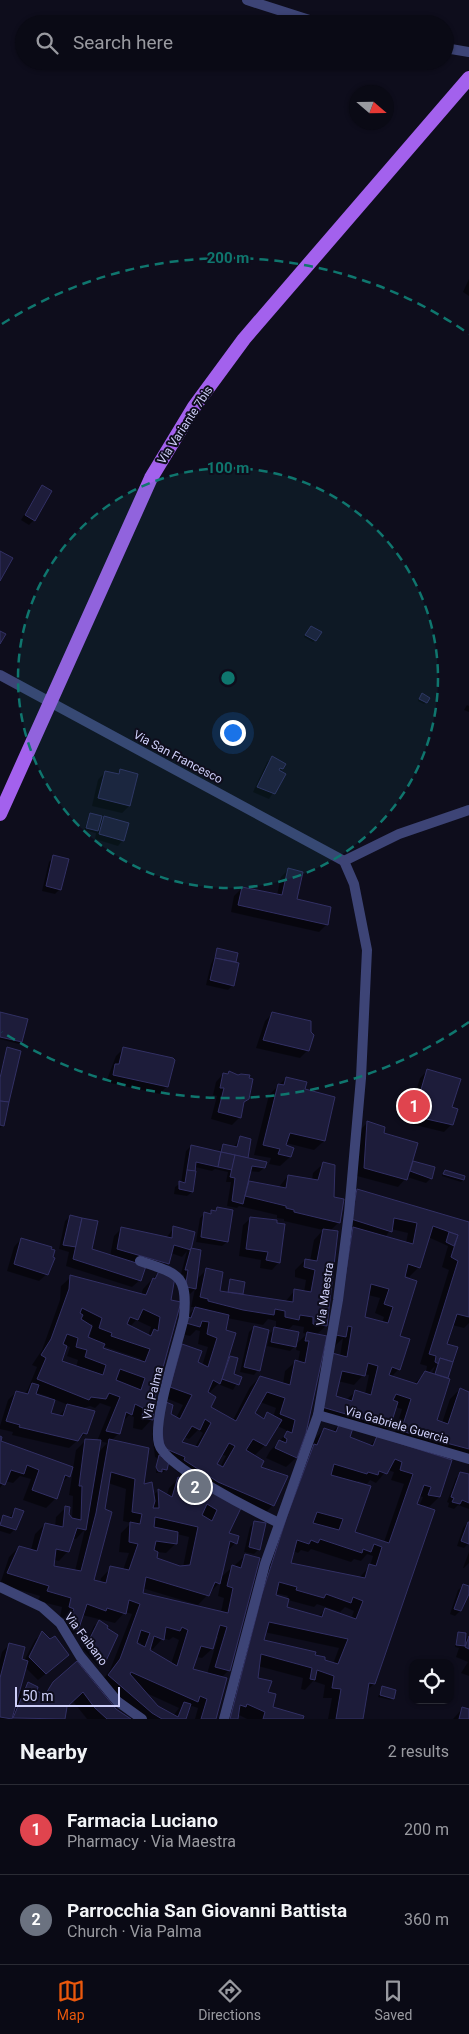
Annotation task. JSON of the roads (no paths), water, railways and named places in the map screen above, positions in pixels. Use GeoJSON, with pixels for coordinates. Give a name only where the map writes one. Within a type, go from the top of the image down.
{"type":"FeatureCollection","features":[{"type":"Feature","properties":{"kind":"main road","name":"Via Variante 7bis"},"geometry":{"type":"LineString","coordinates":[[0,814],[151,478],[194,407],[244,339],[469,78]]}},
{"type":"Feature","properties":{"kind":"street"},"geometry":{"type":"LineString","coordinates":[[247,0],[294,15]]}},
{"type":"Feature","properties":{"kind":"street"},"geometry":{"type":"LineString","coordinates":[[454,50],[469,52]]}},
{"type":"Feature","properties":{"kind":"street","name":"Via San Francesco"},"geometry":{"type":"LineString","coordinates":[[0,676],[344,861]]}},
{"type":"Feature","properties":{"kind":"street"},"geometry":{"type":"LineString","coordinates":[[344,861],[399,834],[469,810]]}},
{"type":"Feature","properties":{"kind":"street","name":"Via Maestra"},"geometry":{"type":"LineString","coordinates":[[224,1719],[265,1564],[318,1415],[338,1300],[349,1213],[361,1078],[367,950],[354,884],[344,861]]}},
{"type":"Feature","properties":{"kind":"street","name":"Via Palma"},"geometry":{"type":"LineString","coordinates":[[140,1261],[174,1273],[180,1278],[185,1300],[182,1324],[159,1420],[159,1446],[167,1456],[191,1474],[240,1504],[279,1523]]}},
{"type":"Feature","properties":{"kind":"street","name":"Via Gabriele Guercia"},"geometry":{"type":"LineString","coordinates":[[318,1415],[469,1459]]}},
{"type":"Feature","properties":{"kind":"street","name":"Via Faibano"},"geometry":{"type":"LineString","coordinates":[[0,1587],[42,1607],[60,1623],[80,1656],[118,1701],[142,1719]]}},
{"type":"Feature","properties":{"kind":"place","name":"Farmacia Luciano"},"geometry":{"type":"Point","coordinates":[414,1106]}},
{"type":"Feature","properties":{"kind":"place","name":"Parrocchia San Giovanni Battista"},"geometry":{"type":"Point","coordinates":[195,1487]}}]}
